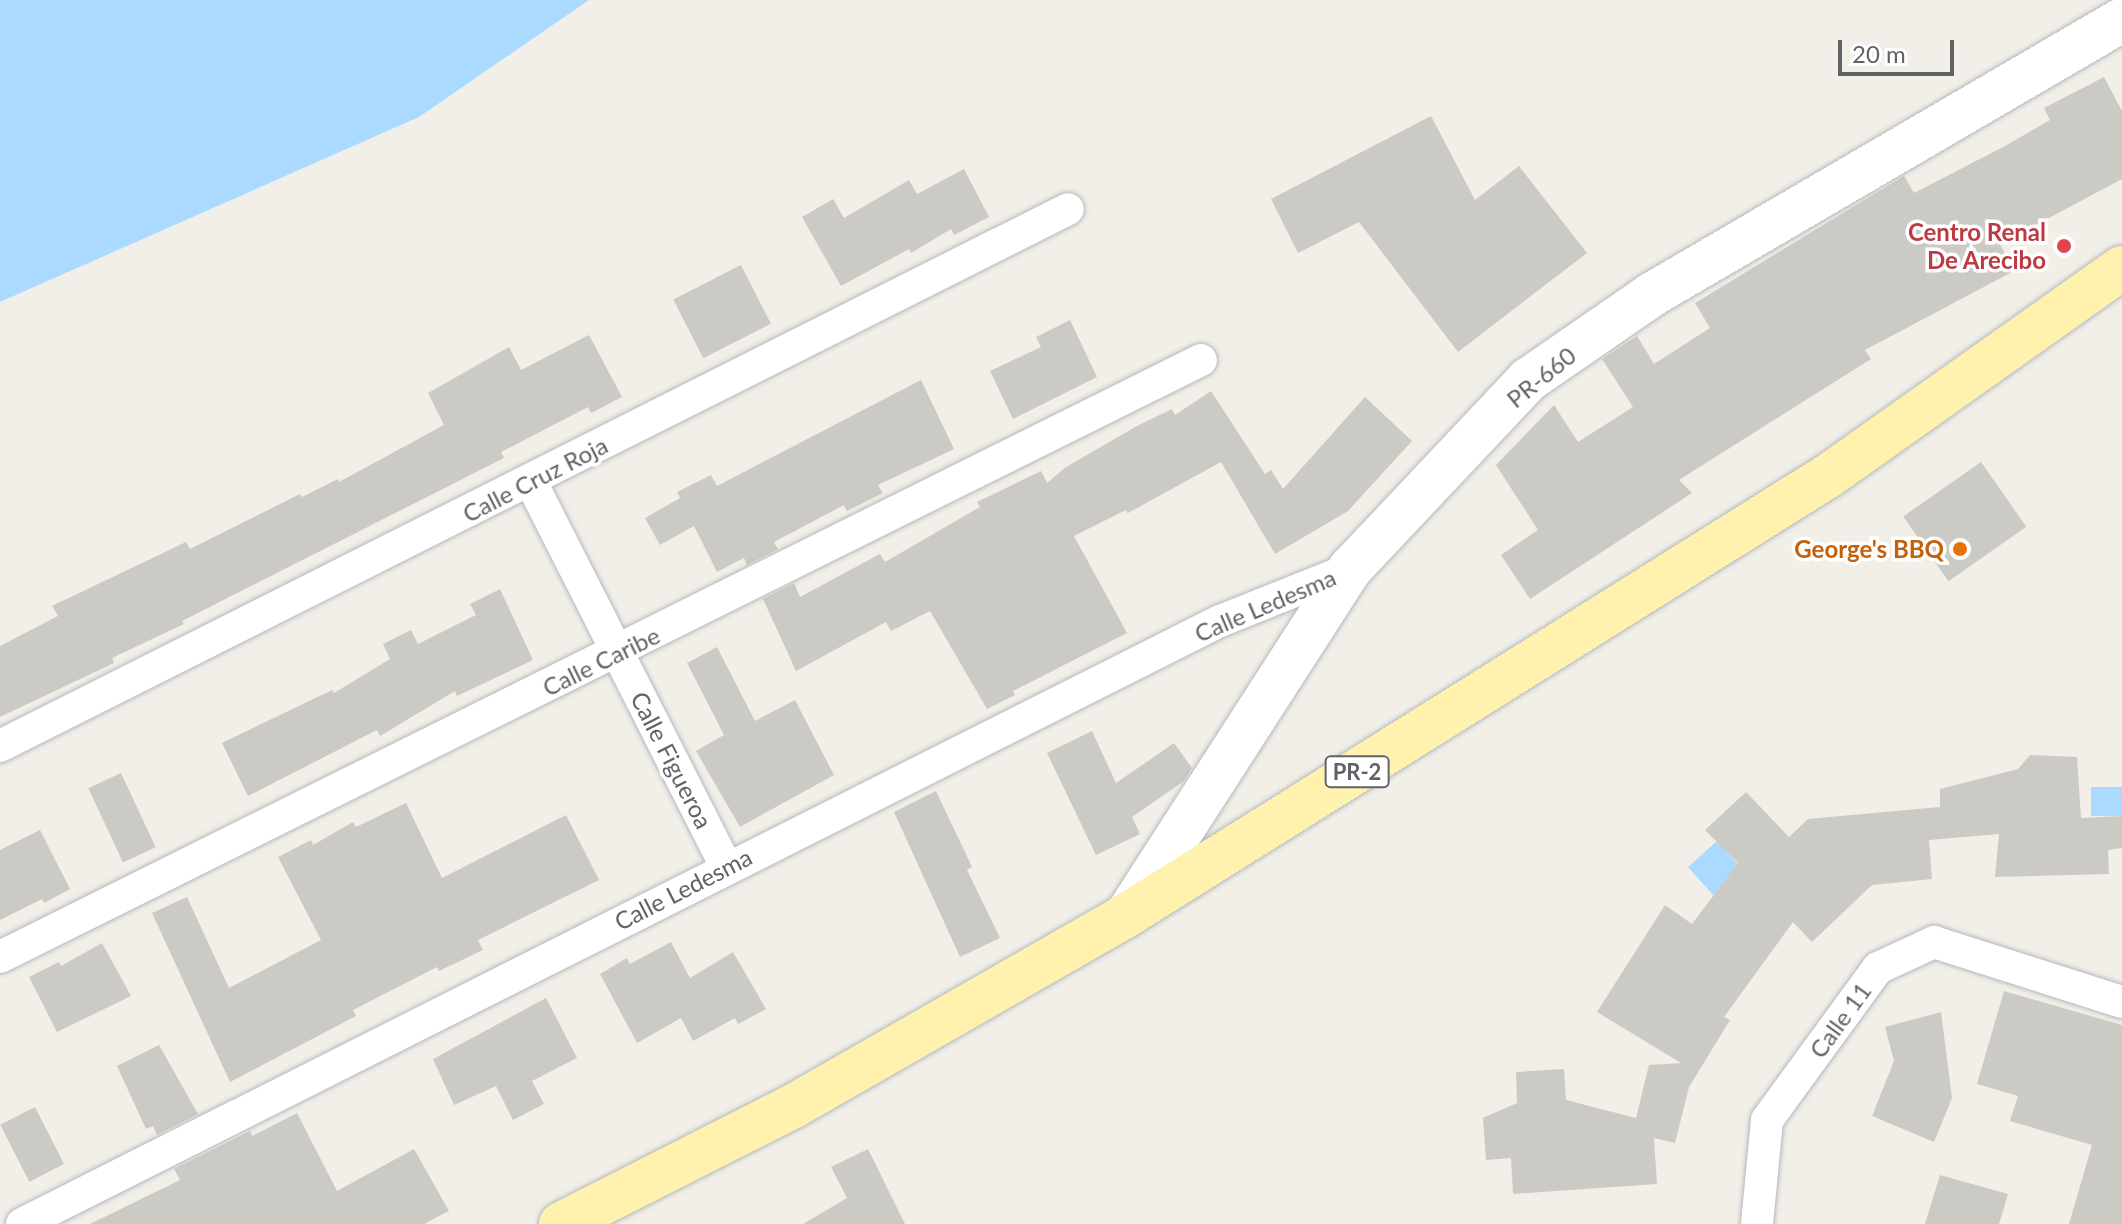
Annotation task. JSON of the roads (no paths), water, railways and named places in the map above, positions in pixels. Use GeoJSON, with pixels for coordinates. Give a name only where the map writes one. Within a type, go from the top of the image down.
{"type":"FeatureCollection","features":[{"type":"Feature","properties":{"kind":"main road","name":"PR-2"},"geometry":{"type":"LineString","coordinates":[[561,1224],[792,1107],[1127,915],[1828,476],[2122,268]]}},
{"type":"Feature","properties":{"kind":"street","name":"PR-660"},"geometry":{"type":"LineString","coordinates":[[1127,915],[1350,569],[1528,380],[1651,295],[2122,20]]}},
{"type":"Feature","properties":{"kind":"street","name":"Calle Cruz Roja"},"geometry":{"type":"LineString","coordinates":[[0,746],[531,482],[1068,209]]}},
{"type":"Feature","properties":{"kind":"street","name":"Calle Caribe"},"geometry":{"type":"LineString","coordinates":[[0,957],[618,653],[1201,360]]}},
{"type":"Feature","properties":{"kind":"street","name":"Calle Figueroa"},"geometry":{"type":"LineString","coordinates":[[531,482],[726,867]]}},
{"type":"Feature","properties":{"kind":"street","name":"Calle Ledesma"},"geometry":{"type":"LineString","coordinates":[[22,1224],[1220,621],[1350,569]]}},
{"type":"Feature","properties":{"kind":"street","name":"Calle 11"},"geometry":{"type":"LineString","coordinates":[[1757,1224],[1767,1120],[1878,968],[1934,942],[2122,1002]]}},
{"type":"Feature","properties":{"kind":"street"},"geometry":{"type":"LineString","coordinates":[[0,1208],[8,1224]]}},
{"type":"Feature","properties":{"kind":"water"},"geometry":{"type":"Polygon","coordinates":[[[0,0],[589,0],[419,117],[0,302],[0,0]]]}},
{"type":"Feature","properties":{"kind":"water"},"geometry":{"type":"Polygon","coordinates":[[[2091,787],[2122,787],[2122,816],[2091,816],[2091,787]]]}},
{"type":"Feature","properties":{"kind":"water"},"geometry":{"type":"Polygon","coordinates":[[[1717,841],[1758,887],[1730,913],[1688,867],[1717,841]]]}},
{"type":"Feature","properties":{"kind":"place","name":"Centro Renal De Arecibo"},"geometry":{"type":"Point","coordinates":[2064,246]}},
{"type":"Feature","properties":{"kind":"place","name":"George's BBQ"},"geometry":{"type":"Point","coordinates":[1960,549]}}]}
